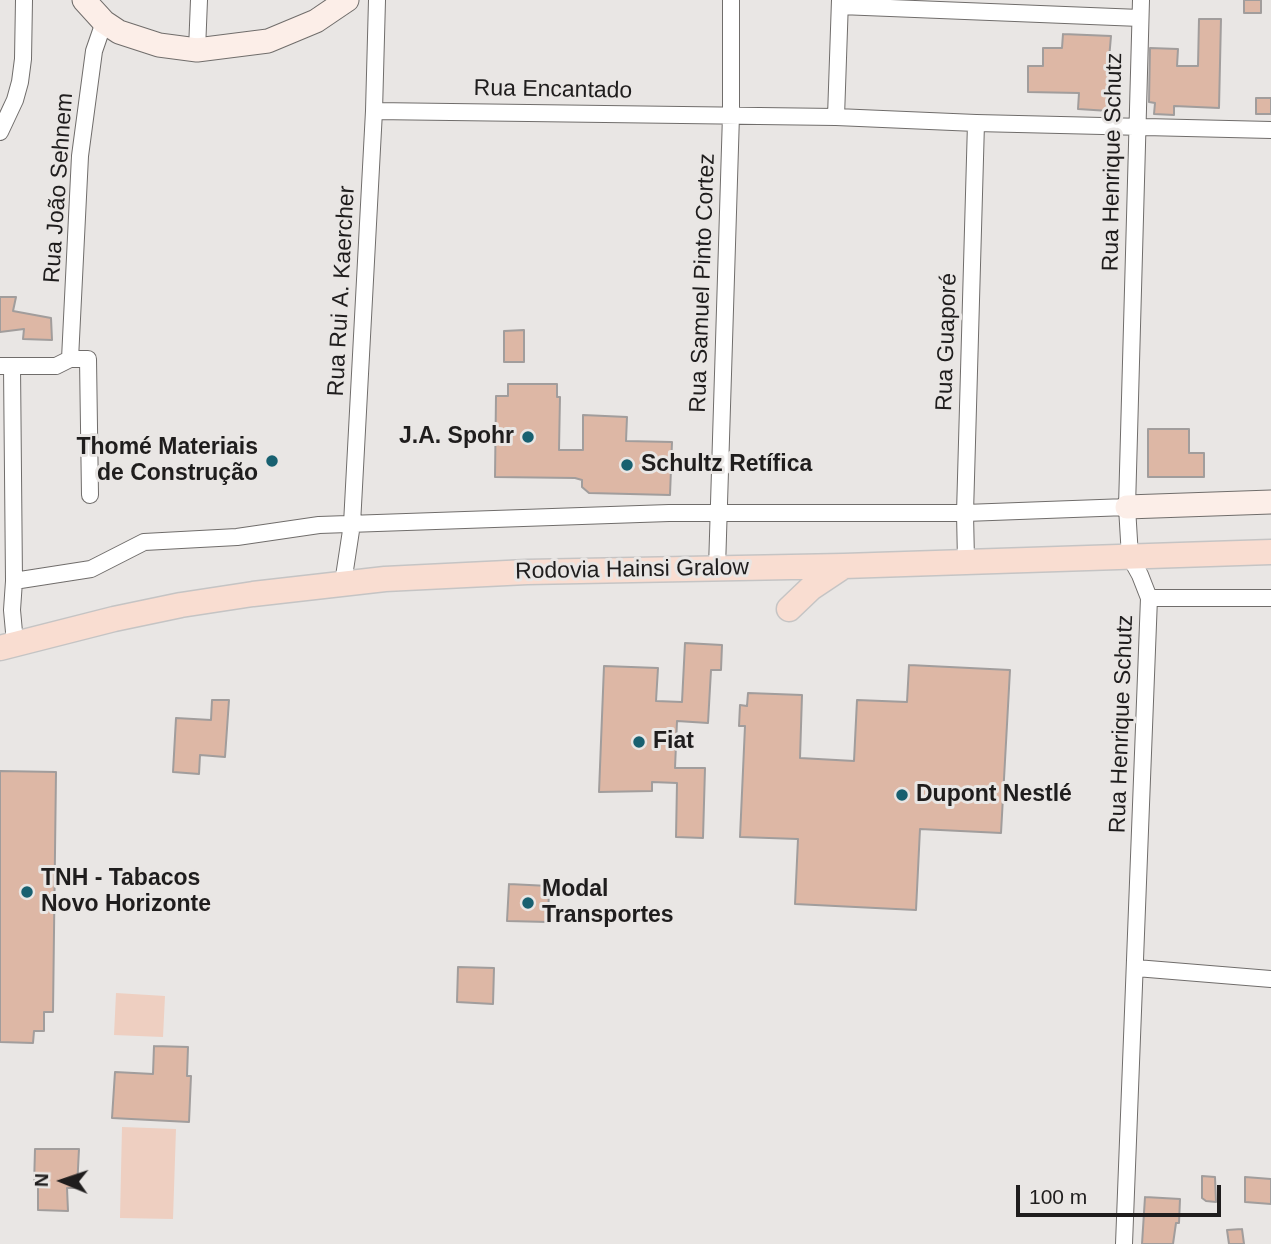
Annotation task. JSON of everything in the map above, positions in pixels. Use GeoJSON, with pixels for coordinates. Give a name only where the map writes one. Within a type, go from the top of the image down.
{"type":"FeatureCollection","features":[{"type":"Feature","properties":{"kind":"main road"},"geometry":{"type":"LineString","coordinates":[[83,0],[104,22],[119,32],[159,45],[197,50],[268,41],[317,21],[347,0]]}},
{"type":"Feature","properties":{"kind":"main road"},"geometry":{"type":"LineString","coordinates":[[1127,507],[1271,502]]}},
{"type":"Feature","properties":{"kind":"main road"},"geometry":{"type":"LineString","coordinates":[[1242,553],[1271,544]]}},
{"type":"Feature","properties":{"kind":"main road","name":"Rodovia Hainsi Gralow"},"geometry":{"type":"LineString","coordinates":[[8,646],[181,605],[343,583],[478,574],[844,566],[1271,552]]}},
{"type":"Feature","properties":{"kind":"main road"},"geometry":{"type":"LineString","coordinates":[[789,608],[844,566]]}},
{"type":"Feature","properties":{"kind":"street"},"geometry":{"type":"LineString","coordinates":[[0,132],[20,82],[24,0]]}},
{"type":"Feature","properties":{"kind":"street"},"geometry":{"type":"LineString","coordinates":[[197,50],[199,0]]}},
{"type":"Feature","properties":{"kind":"street","name":"Rua Rui A. Kaercher"},"geometry":{"type":"LineString","coordinates":[[343,583],[352,524],[374,111],[377,0]]}},
{"type":"Feature","properties":{"kind":"street","name":"Rua Samuel Pinto Cortez"},"geometry":{"type":"LineString","coordinates":[[717,568],[732,0]]}},
{"type":"Feature","properties":{"kind":"street","name":"Rua Henrique Schutz"},"geometry":{"type":"LineString","coordinates":[[1124,1244],[1149,598],[1130,557],[1127,507],[1140,0]]}},
{"type":"Feature","properties":{"kind":"street"},"geometry":{"type":"LineString","coordinates":[[836,117],[840,3],[1140,18]]}},
{"type":"Feature","properties":{"kind":"street","name":"Rua João Sehnem"},"geometry":{"type":"LineString","coordinates":[[70,359],[80,156],[94,51],[104,22]]}},
{"type":"Feature","properties":{"kind":"street","name":"Rua Encantado"},"geometry":{"type":"LineString","coordinates":[[374,111],[836,117],[1271,130]]}},
{"type":"Feature","properties":{"kind":"street","name":"Rua Guaporé"},"geometry":{"type":"LineString","coordinates":[[966,561],[976,123]]}},
{"type":"Feature","properties":{"kind":"street"},"geometry":{"type":"LineString","coordinates":[[8,646],[6,611],[14,581],[6,366],[55,366],[70,359],[88,359],[90,495]]}},
{"type":"Feature","properties":{"kind":"street"},"geometry":{"type":"LineString","coordinates":[[14,581],[91,569],[144,542],[237,537],[319,525],[656,513],[965,513],[1127,507]]}},
{"type":"Feature","properties":{"kind":"street"},"geometry":{"type":"LineString","coordinates":[[1149,598],[1271,598]]}},
{"type":"Feature","properties":{"kind":"street"},"geometry":{"type":"LineString","coordinates":[[1136,968],[1271,978]]}},
{"type":"Feature","properties":{"kind":"shaded area"},"geometry":{"type":"Polygon","coordinates":[[[116,993],[165,996],[163,1037],[114,1035],[116,993]]]}},
{"type":"Feature","properties":{"kind":"shaded area"},"geometry":{"type":"Polygon","coordinates":[[[122,1127],[176,1129],[173,1219],[120,1218],[122,1127]]]}},
{"type":"Feature","properties":{"kind":"building"},"geometry":{"type":"Polygon","coordinates":[[[1244,0],[1261,0],[1261,13],[1244,13],[1244,0]]]}},
{"type":"Feature","properties":{"kind":"building"},"geometry":{"type":"Polygon","coordinates":[[[1199,19],[1221,19],[1219,108],[1174,106],[1174,115],[1154,114],[1155,103],[1149,102],[1150,48],[1178,49],[1177,66],[1198,66],[1199,19]]]}},
{"type":"Feature","properties":{"kind":"building"},"geometry":{"type":"Polygon","coordinates":[[[1063,34],[1111,36],[1109,111],[1078,109],[1079,93],[1028,92],[1028,66],[1043,66],[1043,48],[1062,48],[1063,34]]]}},
{"type":"Feature","properties":{"kind":"building"},"geometry":{"type":"Polygon","coordinates":[[[1256,98],[1271,98],[1271,114],[1256,114],[1256,98]]]}},
{"type":"Feature","properties":{"kind":"building"},"geometry":{"type":"Polygon","coordinates":[[[0,297],[16,297],[13,311],[51,318],[52,340],[23,339],[24,329],[0,332],[0,297]]]}},
{"type":"Feature","properties":{"kind":"building"},"geometry":{"type":"Polygon","coordinates":[[[524,330],[524,362],[504,362],[504,331],[524,330]]]}},
{"type":"Feature","properties":{"kind":"building"},"geometry":{"type":"Polygon","coordinates":[[[508,384],[557,384],[557,397],[560,397],[559,450],[583,450],[583,415],[627,417],[626,441],[672,442],[670,495],[589,493],[582,487],[582,480],[575,478],[495,477],[496,396],[508,396],[508,384]]]}},
{"type":"Feature","properties":{"kind":"building"},"geometry":{"type":"Polygon","coordinates":[[[1148,429],[1189,429],[1189,453],[1204,453],[1204,477],[1148,477],[1148,429]]]}},
{"type":"Feature","properties":{"kind":"building","name":"Fiat"},"geometry":{"type":"Polygon","coordinates":[[[685,643],[722,645],[721,670],[711,670],[708,723],[677,721],[675,768],[705,768],[703,838],[676,837],[677,783],[652,782],[652,791],[599,792],[604,666],[658,668],[656,701],[682,702],[685,643]]]}},
{"type":"Feature","properties":{"kind":"building","name":"Dupont Nestlé"},"geometry":{"type":"Polygon","coordinates":[[[909,665],[1010,670],[1001,833],[920,829],[916,910],[795,904],[798,839],[740,837],[745,726],[739,726],[740,705],[747,706],[748,693],[802,695],[800,758],[854,761],[857,700],[907,702],[909,665]]]}},
{"type":"Feature","properties":{"kind":"building"},"geometry":{"type":"Polygon","coordinates":[[[212,700],[229,700],[225,757],[200,755],[199,774],[173,772],[176,718],[211,720],[212,700]]]}},
{"type":"Feature","properties":{"kind":"building","name":"TNH - Tabacos Novo Horizonte"},"geometry":{"type":"Polygon","coordinates":[[[0,771],[56,772],[53,1012],[44,1012],[44,1031],[34,1031],[33,1043],[0,1042],[0,771]]]}},
{"type":"Feature","properties":{"kind":"building","name":"Modal Transportes"},"geometry":{"type":"Polygon","coordinates":[[[509,884],[549,886],[548,922],[507,921],[509,884]]]}},
{"type":"Feature","properties":{"kind":"building"},"geometry":{"type":"Polygon","coordinates":[[[458,967],[494,968],[493,1004],[457,1002],[458,967]]]}},
{"type":"Feature","properties":{"kind":"building"},"geometry":{"type":"Polygon","coordinates":[[[154,1046],[188,1047],[187,1076],[191,1076],[189,1122],[112,1118],[115,1072],[153,1074],[154,1046]]]}},
{"type":"Feature","properties":{"kind":"building"},"geometry":{"type":"Polygon","coordinates":[[[35,1149],[79,1149],[77,1188],[67,1188],[68,1211],[38,1210],[38,1186],[34,1186],[35,1149]]]}},
{"type":"Feature","properties":{"kind":"building"},"geometry":{"type":"Polygon","coordinates":[[[1202,1176],[1215,1177],[1216,1202],[1202,1198],[1202,1176]]]}},
{"type":"Feature","properties":{"kind":"building"},"geometry":{"type":"Polygon","coordinates":[[[1245,1177],[1271,1179],[1271,1204],[1245,1202],[1245,1177]]]}},
{"type":"Feature","properties":{"kind":"building"},"geometry":{"type":"Polygon","coordinates":[[[1145,1197],[1180,1199],[1179,1223],[1176,1223],[1173,1244],[1142,1244],[1145,1197]]]}},
{"type":"Feature","properties":{"kind":"building"},"geometry":{"type":"Polygon","coordinates":[[[1242,1229],[1244,1244],[1229,1244],[1227,1230],[1242,1229]]]}},
{"type":"Feature","properties":{"kind":"place","name":"J.A. Spohr"},"geometry":{"type":"Point","coordinates":[528,437]}},
{"type":"Feature","properties":{"kind":"place","name":"Thomé Materiais de Construção"},"geometry":{"type":"Point","coordinates":[272,461]}},
{"type":"Feature","properties":{"kind":"place","name":"Schultz Retífica"},"geometry":{"type":"Point","coordinates":[627,465]}},
{"type":"Feature","properties":{"kind":"place","name":"Fiat"},"geometry":{"type":"Point","coordinates":[639,742]}},
{"type":"Feature","properties":{"kind":"place","name":"Dupont Nestlé"},"geometry":{"type":"Point","coordinates":[902,795]}},
{"type":"Feature","properties":{"kind":"place","name":"TNH - Tabacos Novo Horizonte"},"geometry":{"type":"Point","coordinates":[27,892]}},
{"type":"Feature","properties":{"kind":"place","name":"Modal Transportes"},"geometry":{"type":"Point","coordinates":[528,903]}}]}
